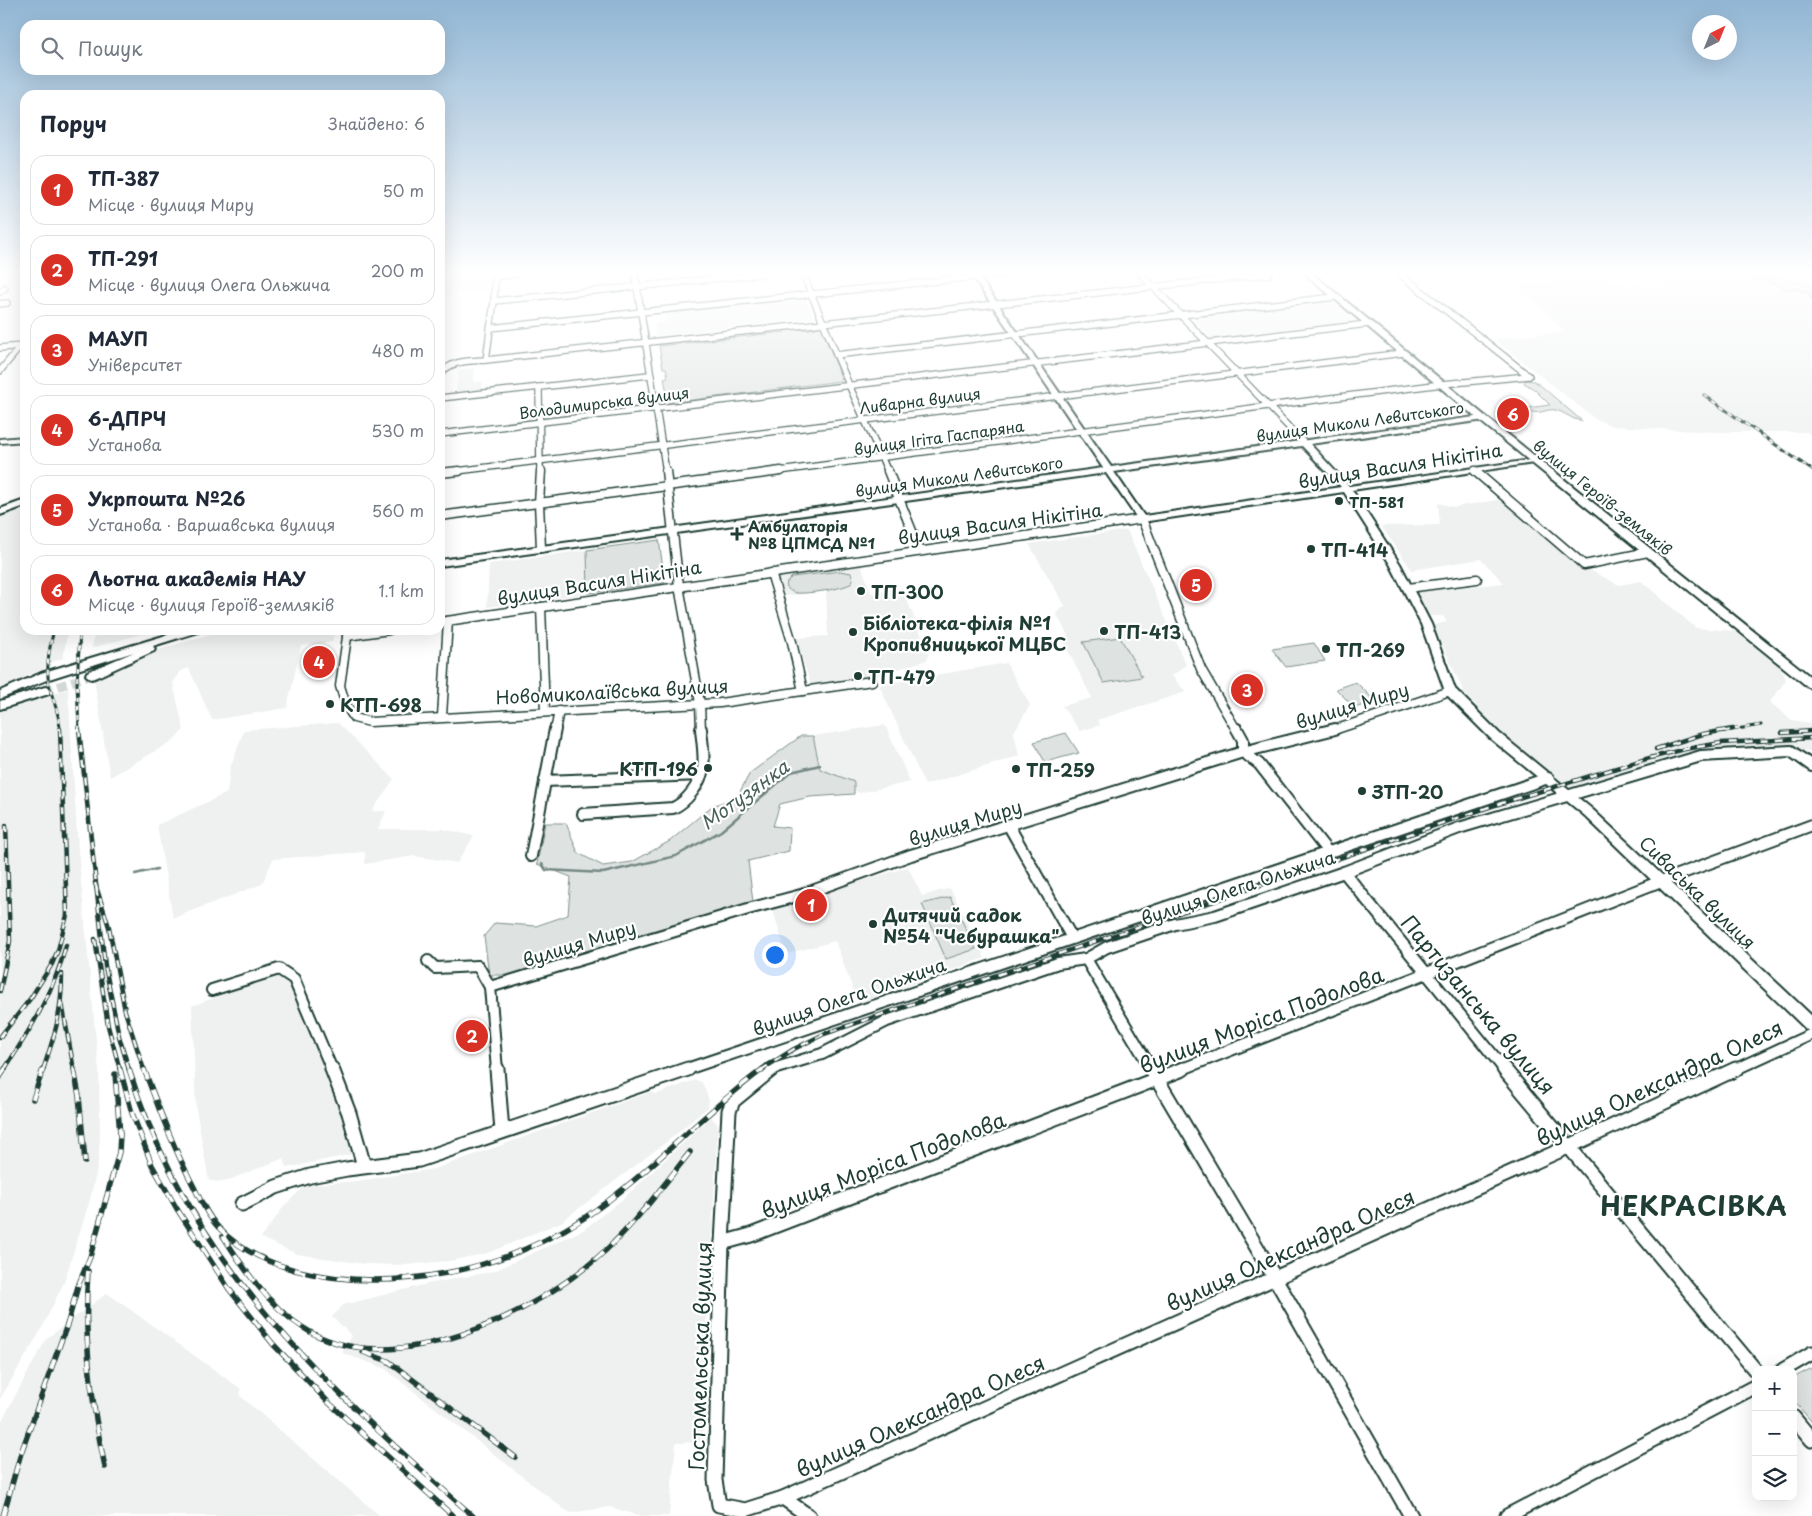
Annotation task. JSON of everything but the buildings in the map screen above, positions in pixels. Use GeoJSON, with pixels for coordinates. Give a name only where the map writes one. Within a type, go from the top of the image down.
{"type":"FeatureCollection","features":[{"type":"Feature","properties":{"kind":"main road","name":"вулиця Героїв-земляків"},"geometry":{"type":"LineString","coordinates":[[1393,345],[1534,461],[1812,684]]}},
{"type":"Feature","properties":{"kind":"street"},"geometry":{"type":"LineString","coordinates":[[0,348],[20,345]]}},
{"type":"Feature","properties":{"kind":"street"},"geometry":{"type":"LineString","coordinates":[[486,360],[488,345]]}},
{"type":"Feature","properties":{"kind":"street"},"geometry":{"type":"LineString","coordinates":[[445,368],[486,360],[620,345]]}},
{"type":"Feature","properties":{"kind":"street"},"geometry":{"type":"LineString","coordinates":[[583,814],[673,808],[682,804],[690,797],[703,769],[700,703],[679,586],[668,486],[644,345]]}},
{"type":"Feature","properties":{"kind":"street"},"geometry":{"type":"LineString","coordinates":[[832,345],[866,419],[897,499],[920,551]]}},
{"type":"Feature","properties":{"kind":"street"},"geometry":{"type":"LineString","coordinates":[[836,354],[914,345]]}},
{"type":"Feature","properties":{"kind":"street"},"geometry":{"type":"LineString","coordinates":[[1022,345],[1142,519],[1201,669],[1243,740],[1243,752],[1259,764],[1328,852]]}},
{"type":"Feature","properties":{"kind":"street","name":"Володимирська вулиця"},"geometry":{"type":"LineString","coordinates":[[445,433],[1182,345]]}},
{"type":"Feature","properties":{"kind":"street"},"geometry":{"type":"LineString","coordinates":[[1209,345],[1347,489],[1395,564],[1408,588],[1426,624],[1450,691]]}},
{"type":"Feature","properties":{"kind":"street","name":"вулиця Ігіта Гаспаряна"},"geometry":{"type":"LineString","coordinates":[[445,515],[1268,406],[1442,384],[1529,376],[1489,345]]}},
{"type":"Feature","properties":{"kind":"street"},"geometry":{"type":"LineString","coordinates":[[0,371],[20,348]]}},
{"type":"Feature","properties":{"kind":"street","name":"Ливарна вулиця"},"geometry":{"type":"LineString","coordinates":[[445,472],[1403,353]]}},
{"type":"Feature","properties":{"kind":"street"},"geometry":{"type":"LineString","coordinates":[[445,397],[649,375]]}},
{"type":"Feature","properties":{"kind":"street"},"geometry":{"type":"LineString","coordinates":[[539,387],[541,548]]}},
{"type":"Feature","properties":{"kind":"street","name":"вулиця Миколи Левитського"},"geometry":{"type":"LineString","coordinates":[[445,561],[1482,418]]}},
{"type":"Feature","properties":{"kind":"street"},"geometry":{"type":"LineString","coordinates":[[0,441],[20,439]]}},
{"type":"Feature","properties":{"kind":"street","name":"вулиця Василя Нікітіна"},"geometry":{"type":"LineString","coordinates":[[445,622],[1534,461]]}},
{"type":"Feature","properties":{"kind":"street"},"geometry":{"type":"LineString","coordinates":[[1475,471],[1584,565],[1648,552]]}},
{"type":"Feature","properties":{"kind":"street"},"geometry":{"type":"LineString","coordinates":[[0,512],[20,505]]}},
{"type":"Feature","properties":{"kind":"street"},"geometry":{"type":"LineString","coordinates":[[771,573],[792,642],[804,691]]}},
{"type":"Feature","properties":{"kind":"street"},"geometry":{"type":"LineString","coordinates":[[1408,588],[1477,579]]}},
{"type":"Feature","properties":{"kind":"street"},"geometry":{"type":"LineString","coordinates":[[540,608],[545,711]]}},
{"type":"Feature","properties":{"kind":"street"},"geometry":{"type":"LineString","coordinates":[[0,695],[45,676],[176,635]]}},
{"type":"Feature","properties":{"kind":"street"},"geometry":{"type":"LineString","coordinates":[[91,675],[181,635]]}},
{"type":"Feature","properties":{"kind":"street","name":"Новомиколаївська вулиця"},"geometry":{"type":"LineString","coordinates":[[348,635],[340,686],[346,705],[354,718],[370,722],[442,716],[720,703],[872,681]]}},
{"type":"Feature","properties":{"kind":"street"},"geometry":{"type":"LineString","coordinates":[[442,716],[444,635]]}},
{"type":"Feature","properties":{"kind":"street"},"geometry":{"type":"LineString","coordinates":[[0,705],[45,691]]}},
{"type":"Feature","properties":{"kind":"street","name":"вулиця Миру"},"geometry":{"type":"LineString","coordinates":[[490,986],[801,895],[911,855],[1243,752],[1333,730],[1450,691]]}},
{"type":"Feature","properties":{"kind":"street","name":"Сиваська вулиця"},"geometry":{"type":"LineString","coordinates":[[1450,691],[1495,736],[1588,812],[1812,1025]]}},
{"type":"Feature","properties":{"kind":"street"},"geometry":{"type":"LineString","coordinates":[[531,856],[560,711]]}},
{"type":"Feature","properties":{"kind":"street","name":"вулиця Олега Ольжича"},"geometry":{"type":"LineString","coordinates":[[729,1111],[733,1101],[772,1069],[822,1054],[887,1021],[1058,963],[1086,959],[1107,948],[1166,927],[1215,916],[1344,872],[1562,791],[1701,756],[1790,750],[1810,764]]}},
{"type":"Feature","properties":{"kind":"street"},"geometry":{"type":"LineString","coordinates":[[545,781],[701,775]]}},
{"type":"Feature","properties":{"kind":"street","name":"вулиця Олега Ольжича"},"geometry":{"type":"LineString","coordinates":[[242,1204],[278,1187],[324,1173],[364,1166],[420,1160],[1548,778]]}},
{"type":"Feature","properties":{"kind":"street","name":"вулиця Моріса Подолова"},"geometry":{"type":"LineString","coordinates":[[722,1243],[751,1235],[1158,1079],[1661,881],[1812,825]]}},
{"type":"Feature","properties":{"kind":"street"},"geometry":{"type":"LineString","coordinates":[[1009,826],[1072,938]]}},
{"type":"Feature","properties":{"kind":"street","name":"Партизанська вулиця"},"geometry":{"type":"LineString","coordinates":[[1344,872],[1426,975],[1752,1366]]}},
{"type":"Feature","properties":{"kind":"street"},"geometry":{"type":"LineString","coordinates":[[1086,959],[1275,1278],[1411,1516]]}},
{"type":"Feature","properties":{"kind":"street"},"geometry":{"type":"LineString","coordinates":[[428,961],[435,968],[478,966],[490,986],[502,1131]]}},
{"type":"Feature","properties":{"kind":"street"},"geometry":{"type":"LineString","coordinates":[[212,990],[279,969],[294,979],[320,1039],[348,1113],[364,1166]]}},
{"type":"Feature","properties":{"kind":"street","name":"вулиця Олександра Олеся"},"geometry":{"type":"LineString","coordinates":[[783,1498],[1570,1146],[1812,1034]]}},
{"type":"Feature","properties":{"kind":"street","name":"Гостомельська вулиця"},"geometry":{"type":"LineString","coordinates":[[729,1111],[722,1243],[716,1480],[719,1505],[745,1510],[783,1498]]}},
{"type":"Feature","properties":{"kind":"street"},"geometry":{"type":"LineString","coordinates":[[1791,1366],[1812,1353]]}},
{"type":"Feature","properties":{"kind":"street"},"geometry":{"type":"LineString","coordinates":[[1506,1516],[1752,1388]]}},
{"type":"Feature","properties":{"kind":"street"},"geometry":{"type":"LineString","coordinates":[[1797,1422],[1812,1440]]}},
{"type":"Feature","properties":{"kind":"street"},"geometry":{"type":"LineString","coordinates":[[783,1498],[809,1516]]}},
{"type":"Feature","properties":{"kind":"shaded area"},"geometry":{"type":"Polygon","coordinates":[[[828,345],[842,380],[669,403],[664,378],[668,377],[666,368],[663,368],[659,346],[828,345]]]}},
{"type":"Feature","properties":{"kind":"shaded area"},"geometry":{"type":"Polygon","coordinates":[[[1501,345],[1812,345],[1812,436],[1807,432],[1716,432],[1612,426],[1594,418],[1501,345]]]}},
{"type":"Feature","properties":{"kind":"shaded area"},"geometry":{"type":"Polygon","coordinates":[[[475,368],[474,382],[483,382],[482,389],[456,392],[459,370],[475,368]]]}},
{"type":"Feature","properties":{"kind":"shaded area"},"geometry":{"type":"Polygon","coordinates":[[[1526,380],[1534,381],[1540,385],[1582,421],[1555,410],[1530,411],[1527,408],[1550,405],[1534,389],[1524,383],[1526,380]]]}},
{"type":"Feature","properties":{"kind":"shaded area"},"geometry":{"type":"Polygon","coordinates":[[[1503,499],[1582,566],[1619,585],[1641,581],[1696,628],[1734,631],[1780,666],[1786,680],[1770,702],[1791,720],[1812,723],[1812,751],[1796,750],[1790,746],[1699,752],[1637,767],[1568,789],[1509,740],[1465,694],[1433,625],[1447,622],[1443,616],[1430,616],[1416,592],[1504,583],[1481,559],[1412,570],[1381,526],[1440,525],[1438,503],[1454,507],[1503,499]]]}},
{"type":"Feature","properties":{"kind":"shaded area"},"geometry":{"type":"Polygon","coordinates":[[[20,510],[20,635],[67,635],[63,658],[45,665],[45,669],[25,676],[25,679],[0,689],[0,516],[20,510]]]}},
{"type":"Feature","properties":{"kind":"shaded area"},"geometry":{"type":"Polygon","coordinates":[[[1127,530],[1186,665],[1172,676],[1186,692],[1097,720],[1101,725],[1080,731],[1062,706],[1092,698],[1061,637],[1068,636],[1056,613],[1065,606],[1029,544],[1127,530]]]}},
{"type":"Feature","properties":{"kind":"shaded area"},"geometry":{"type":"Polygon","coordinates":[[[659,540],[665,583],[588,593],[587,550],[659,540]]]}},
{"type":"Feature","properties":{"kind":"shaded area"},"geometry":{"type":"Polygon","coordinates":[[[587,550],[588,593],[487,607],[489,564],[587,550]]]}},
{"type":"Feature","properties":{"kind":"shaded area"},"geometry":{"type":"Polygon","coordinates":[[[861,564],[871,593],[902,588],[929,654],[927,660],[870,678],[811,686],[796,638],[828,636],[826,591],[784,596],[776,575],[861,564]]]}},
{"type":"Feature","properties":{"kind":"shaded area"},"geometry":{"type":"Polygon","coordinates":[[[840,571],[851,573],[852,583],[833,589],[809,593],[796,593],[786,587],[787,582],[792,577],[840,571]]]}},
{"type":"Feature","properties":{"kind":"shaded area"},"geometry":{"type":"Polygon","coordinates":[[[94,635],[138,635],[92,648],[94,635]]]}},
{"type":"Feature","properties":{"kind":"shaded area"},"geometry":{"type":"Polygon","coordinates":[[[207,635],[334,635],[332,642],[301,646],[287,708],[212,720],[189,668],[179,672],[173,684],[184,730],[171,742],[110,777],[94,679],[155,651],[207,635]]]}},
{"type":"Feature","properties":{"kind":"shaded area"},"geometry":{"type":"Polygon","coordinates":[[[1120,637],[1142,677],[1104,683],[1083,642],[1120,637]]]}},
{"type":"Feature","properties":{"kind":"shaded area"},"geometry":{"type":"Polygon","coordinates":[[[1314,643],[1325,661],[1286,667],[1272,649],[1314,643]]]}},
{"type":"Feature","properties":{"kind":"shaded area"},"geometry":{"type":"Polygon","coordinates":[[[1006,663],[1030,705],[1014,732],[1019,756],[925,785],[879,685],[1006,663]]]}},
{"type":"Feature","properties":{"kind":"shaded area"},"geometry":{"type":"Polygon","coordinates":[[[1356,682],[1375,701],[1355,708],[1336,689],[1356,682]]]}},
{"type":"Feature","properties":{"kind":"shaded area"},"geometry":{"type":"Polygon","coordinates":[[[68,689],[78,849],[99,1072],[100,1136],[98,1164],[90,1200],[64,1282],[41,1330],[0,1399],[0,709],[68,689]]]}},
{"type":"Feature","properties":{"kind":"shaded area"},"geometry":{"type":"Polygon","coordinates":[[[338,723],[394,779],[372,811],[386,811],[378,829],[443,829],[474,836],[457,863],[414,856],[365,864],[365,852],[273,859],[262,884],[173,918],[157,825],[227,793],[230,768],[244,730],[338,723]]]}},
{"type":"Feature","properties":{"kind":"shaded area"},"geometry":{"type":"Polygon","coordinates":[[[885,725],[910,782],[859,793],[820,769],[813,736],[885,725]]]}},
{"type":"Feature","properties":{"kind":"shaded area"},"geometry":{"type":"Polygon","coordinates":[[[1066,733],[1079,753],[1045,762],[1034,742],[1066,733]]]}},
{"type":"Feature","properties":{"kind":"shaded area"},"geometry":{"type":"Polygon","coordinates":[[[801,736],[813,736],[820,769],[854,782],[854,794],[810,797],[780,804],[773,826],[790,828],[789,851],[748,861],[753,902],[624,939],[510,975],[489,975],[484,936],[495,923],[536,926],[568,915],[571,877],[537,864],[545,823],[566,823],[578,853],[603,866],[632,862],[670,841],[712,806],[737,797],[750,773],[801,736]]]}},
{"type":"Feature","properties":{"kind":"shaded area","name":"Дитячий садок №54 \"Чебурашка\""},"geometry":{"type":"Polygon","coordinates":[[[908,867],[922,896],[950,888],[985,958],[858,1003],[835,941],[786,954],[772,907],[908,867]]]}},
{"type":"Feature","properties":{"kind":"shaded area"},"geometry":{"type":"Polygon","coordinates":[[[950,897],[976,949],[946,959],[922,904],[950,897]]]}},
{"type":"Feature","properties":{"kind":"shaded area"},"geometry":{"type":"Polygon","coordinates":[[[279,973],[290,984],[299,999],[342,1112],[353,1154],[287,1168],[284,1158],[224,1182],[209,1181],[196,1109],[192,1006],[279,973]]]}},
{"type":"Feature","properties":{"kind":"shaded area"},"geometry":{"type":"Polygon","coordinates":[[[695,1080],[702,1082],[709,1100],[708,1107],[669,1140],[561,1222],[488,1253],[449,1261],[405,1265],[364,1264],[297,1254],[261,1238],[285,1205],[306,1185],[357,1181],[434,1169],[651,1092],[657,1094],[695,1080]]]}},
{"type":"Feature","properties":{"kind":"shaded area"},"geometry":{"type":"Polygon","coordinates":[[[711,1117],[718,1125],[705,1349],[703,1442],[676,1443],[669,1516],[641,1516],[609,1507],[571,1513],[384,1368],[342,1353],[352,1336],[332,1317],[343,1305],[427,1284],[494,1271],[583,1230],[623,1199],[711,1117]]]}},
{"type":"Feature","properties":{"kind":"shaded area"},"geometry":{"type":"Polygon","coordinates":[[[107,1293],[241,1389],[240,1396],[380,1516],[0,1516],[0,1424],[46,1339],[107,1293]]]}},
{"type":"Feature","properties":{"kind":"shaded area"},"geometry":{"type":"Polygon","coordinates":[[[1812,1368],[1812,1422],[1797,1405],[1797,1376],[1812,1368]]]}},
{"type":"Feature","properties":{"kind":"waterway","name":"Мотузянка"},"geometry":{"type":"LineString","coordinates":[[542,864],[546,870],[603,873],[676,856],[721,831],[791,772],[820,765]]}},
{"type":"Feature","properties":{"kind":"waterway","name":"Мотузянка"},"geometry":{"type":"LineString","coordinates":[[135,874],[157,869]]}},
{"type":"Feature","properties":{"kind":"tunnel"},"geometry":{"type":"LineString","coordinates":[[45,691],[91,675]]}},
{"type":"Feature","properties":{"kind":"railway"},"geometry":{"type":"LineString","coordinates":[[1704,395],[1812,470]]}},
{"type":"Feature","properties":{"kind":"railway"},"geometry":{"type":"LineString","coordinates":[[53,635],[49,652],[48,674],[60,729]]}},
{"type":"Feature","properties":{"kind":"railway"},"geometry":{"type":"LineString","coordinates":[[79,731],[77,684],[80,635]]}},
{"type":"Feature","properties":{"kind":"railway"},"geometry":{"type":"LineString","coordinates":[[1725,731],[1761,725]]}},
{"type":"Feature","properties":{"kind":"railway"},"geometry":{"type":"LineString","coordinates":[[0,1037],[30,999],[52,964],[58,950],[67,915],[60,729]]}},
{"type":"Feature","properties":{"kind":"railway"},"geometry":{"type":"LineString","coordinates":[[79,729],[96,887]]}},
{"type":"Feature","properties":{"kind":"railway"},"geometry":{"type":"LineString","coordinates":[[1656,749],[1703,734],[1733,729]]}},
{"type":"Feature","properties":{"kind":"railway"},"geometry":{"type":"LineString","coordinates":[[1782,733],[1812,731]]}},
{"type":"Feature","properties":{"kind":"railway"},"geometry":{"type":"LineString","coordinates":[[761,1070],[794,1049],[824,1034],[1492,806],[1685,749],[1721,743],[1812,738]]}},
{"type":"Feature","properties":{"kind":"railway"},"geometry":{"type":"LineString","coordinates":[[0,991],[10,941],[6,825]]}},
{"type":"Feature","properties":{"kind":"railway"},"geometry":{"type":"LineString","coordinates":[[95,883],[96,887]]}},
{"type":"Feature","properties":{"kind":"railway"},"geometry":{"type":"LineString","coordinates":[[96,887],[109,927],[125,1011],[144,1070]]}},
{"type":"Feature","properties":{"kind":"railway"},"geometry":{"type":"LineString","coordinates":[[96,887],[105,966],[119,1036],[129,1070]]}},
{"type":"Feature","properties":{"kind":"railway"},"geometry":{"type":"LineString","coordinates":[[95,939],[108,1026],[120,1070]]}},
{"type":"Feature","properties":{"kind":"railway"},"geometry":{"type":"LineString","coordinates":[[4,1070],[48,995],[66,945]]}},
{"type":"Feature","properties":{"kind":"railway"},"geometry":{"type":"LineString","coordinates":[[43,1070],[57,1023],[61,1000],[62,974]]}},
{"type":"Feature","properties":{"kind":"railway"},"geometry":{"type":"LineString","coordinates":[[62,1003],[74,1070]]}},
{"type":"Feature","properties":{"kind":"railway"},"geometry":{"type":"LineString","coordinates":[[0,1077],[5,1069]]}},
{"type":"Feature","properties":{"kind":"railway"},"geometry":{"type":"LineString","coordinates":[[33,1099],[43,1069]]}},
{"type":"Feature","properties":{"kind":"railway"},"geometry":{"type":"LineString","coordinates":[[74,1069],[79,1096],[85,1162]]}},
{"type":"Feature","properties":{"kind":"railway"},"geometry":{"type":"LineString","coordinates":[[120,1069],[132,1113],[152,1165],[177,1209],[229,1289],[273,1344],[328,1402],[453,1516]]}},
{"type":"Feature","properties":{"kind":"railway"},"geometry":{"type":"LineString","coordinates":[[129,1069],[155,1138],[187,1202],[225,1261],[268,1316],[316,1369],[366,1419],[473,1516]]}},
{"type":"Feature","properties":{"kind":"railway"},"geometry":{"type":"LineString","coordinates":[[144,1069],[167,1129],[187,1173],[208,1214],[227,1236],[244,1249],[285,1267],[332,1277],[369,1280],[407,1279],[445,1273],[482,1264],[518,1252],[552,1236],[584,1218],[631,1183],[763,1069]]}},
{"type":"Feature","properties":{"kind":"railway"},"geometry":{"type":"LineString","coordinates":[[3,1516],[21,1453],[68,1322],[78,1286],[90,1257],[119,1152],[120,1134],[115,1074]]}},
{"type":"Feature","properties":{"kind":"railway"},"geometry":{"type":"LineString","coordinates":[[223,1236],[258,1286],[278,1308],[302,1327],[338,1343],[377,1349],[419,1345],[462,1335],[503,1318],[542,1297],[577,1274],[606,1250],[628,1227],[650,1203],[690,1152]]}},
{"type":"Feature","properties":{"kind":"railway"},"geometry":{"type":"LineString","coordinates":[[88,1271],[87,1345],[89,1369],[105,1467]]}},
{"type":"Feature","properties":{"kind":"railway"},"geometry":{"type":"LineString","coordinates":[[363,1352],[388,1361],[515,1457]]}},
{"type":"Feature","properties":{"kind":"place","name":"Льотна академія НАУ"},"geometry":{"type":"Point","coordinates":[1513,414]}},
{"type":"Feature","properties":{"kind":"place","name":"ТП-581"},"geometry":{"type":"Point","coordinates":[1339,501]}},
{"type":"Feature","properties":{"kind":"place","name":"Амбулаторія №8 ЦПМСД №1"},"geometry":{"type":"Point","coordinates":[737,534]}},
{"type":"Feature","properties":{"kind":"place","name":"ТП-414"},"geometry":{"type":"Point","coordinates":[1311,549]}},
{"type":"Feature","properties":{"kind":"place","name":"Укрпошта №26"},"geometry":{"type":"Point","coordinates":[1196,585]}},
{"type":"Feature","properties":{"kind":"place","name":"ТП-300"},"geometry":{"type":"Point","coordinates":[861,591]}},
{"type":"Feature","properties":{"kind":"place","name":"ТП-413"},"geometry":{"type":"Point","coordinates":[1104,631]}},
{"type":"Feature","properties":{"kind":"place","name":"Бібліотека-філія №1 Кропивницької МЦБС"},"geometry":{"type":"Point","coordinates":[853,632]}},
{"type":"Feature","properties":{"kind":"place","name":"ТП-269"},"geometry":{"type":"Point","coordinates":[1326,649]}},
{"type":"Feature","properties":{"kind":"place","name":"6-ДПРЧ"},"geometry":{"type":"Point","coordinates":[319,662]}},
{"type":"Feature","properties":{"kind":"place","name":"ТП-479"},"geometry":{"type":"Point","coordinates":[858,676]}},
{"type":"Feature","properties":{"kind":"place","name":"МАУП"},"geometry":{"type":"Point","coordinates":[1247,690]}},
{"type":"Feature","properties":{"kind":"place","name":"КТП-698"},"geometry":{"type":"Point","coordinates":[330,704]}},
{"type":"Feature","properties":{"kind":"place","name":"КТП-196"},"geometry":{"type":"Point","coordinates":[708,768]}},
{"type":"Feature","properties":{"kind":"place","name":"ТП-259"},"geometry":{"type":"Point","coordinates":[1016,769]}},
{"type":"Feature","properties":{"kind":"place","name":"ЗТП-20"},"geometry":{"type":"Point","coordinates":[1362,791]}},
{"type":"Feature","properties":{"kind":"place","name":"ТП-387"},"geometry":{"type":"Point","coordinates":[811,905]}},
{"type":"Feature","properties":{"kind":"place","name":"Дитячий садок №54 \"Чебурашка\""},"geometry":{"type":"Point","coordinates":[873,924]}},
{"type":"Feature","properties":{"kind":"place","name":"ТП-291"},"geometry":{"type":"Point","coordinates":[472,1036]}},
{"type":"Feature","properties":{"kind":"district","name":"НЕКРАСІВКА"},"geometry":{"type":"Point","coordinates":[1694,1205]}}]}
